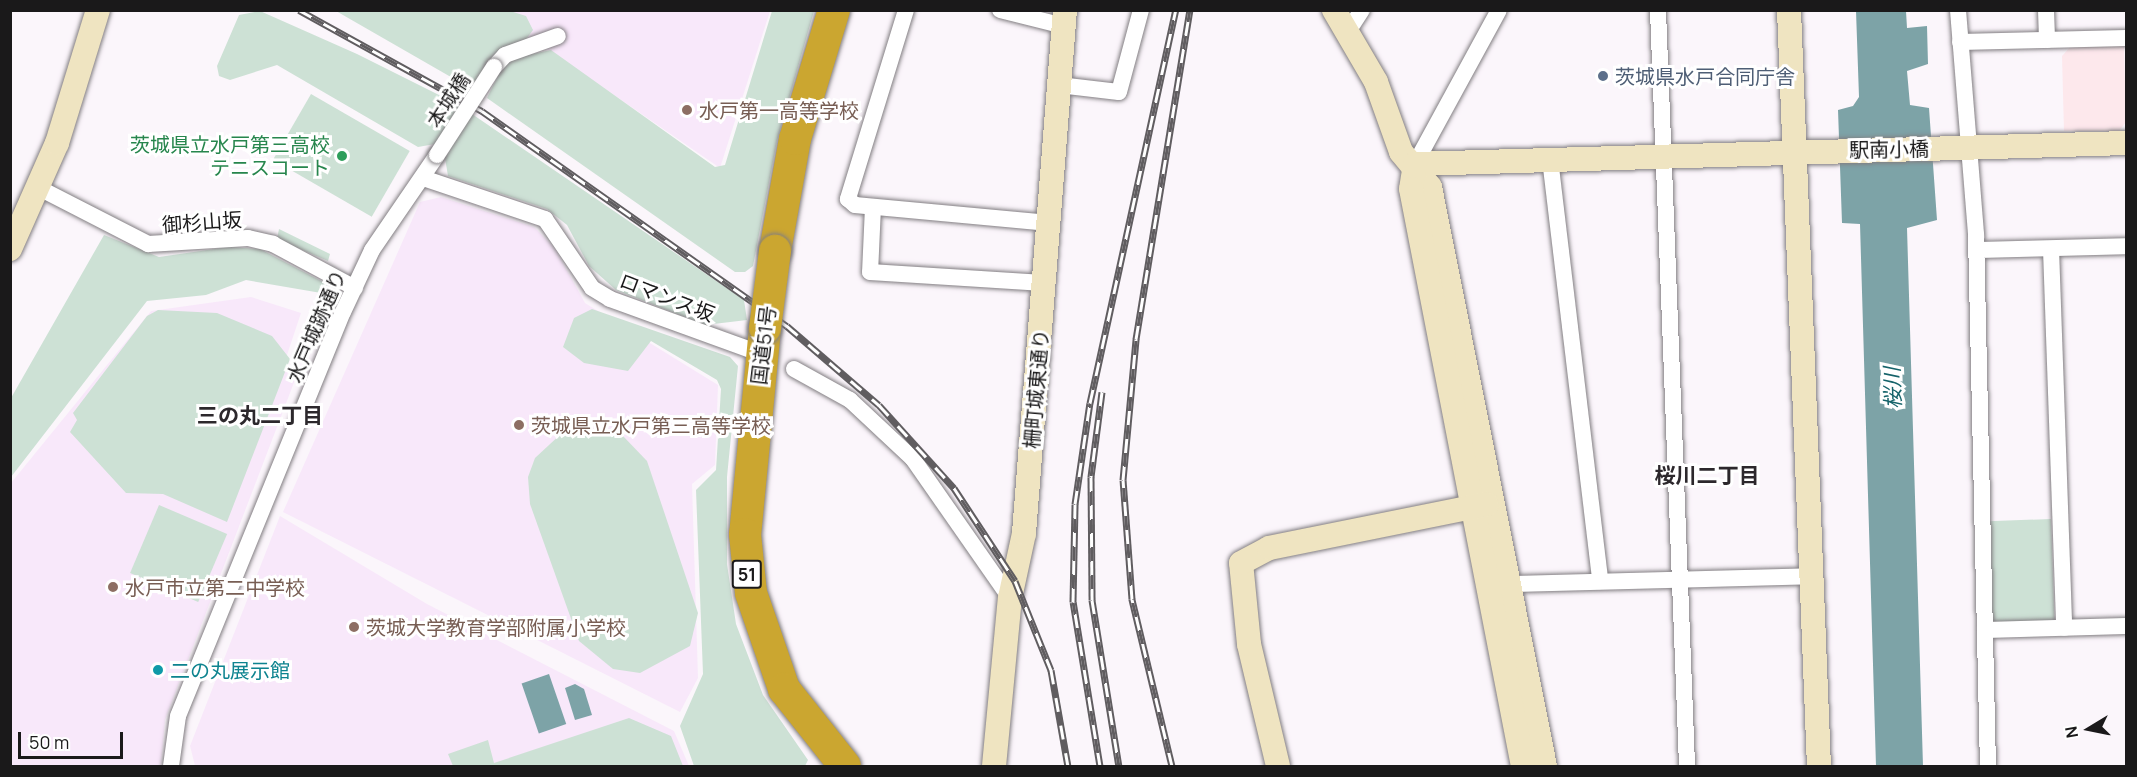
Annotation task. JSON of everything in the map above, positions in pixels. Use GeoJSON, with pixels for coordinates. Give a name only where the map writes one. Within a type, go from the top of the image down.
{"type":"FeatureCollection","features":[{"type":"Feature","properties":{"kind":"highway","name":"国道51号"},"geometry":{"type":"LineString","coordinates":[[834,10],[795,139],[775,251],[763,341],[745,534],[751,593],[784,689],[845,766]]}},
{"type":"Feature","properties":{"kind":"street"},"geometry":{"type":"LineString","coordinates":[[10,249],[39,188],[98,10]]}},
{"type":"Feature","properties":{"kind":"street"},"geometry":{"type":"LineString","coordinates":[[906,10],[848,199],[855,205],[1049,223]]}},
{"type":"Feature","properties":{"kind":"street"},"geometry":{"type":"LineString","coordinates":[[1000,10],[1065,18]]}},
{"type":"Feature","properties":{"kind":"street"},"geometry":{"type":"LineString","coordinates":[[1059,86],[1119,92],[1141,10]]}},
{"type":"Feature","properties":{"kind":"street"},"geometry":{"type":"LineString","coordinates":[[1334,10],[1376,82],[1401,152],[1414,164],[1430,187],[1484,505],[1523,766]]}},
{"type":"Feature","properties":{"kind":"street"},"geometry":{"type":"LineString","coordinates":[[1347,33],[1362,10]]}},
{"type":"Feature","properties":{"kind":"street"},"geometry":{"type":"LineString","coordinates":[[1414,164],[1499,10]]}},
{"type":"Feature","properties":{"kind":"street"},"geometry":{"type":"LineString","coordinates":[[1658,10],[1666,156],[1687,766]]}},
{"type":"Feature","properties":{"kind":"street"},"geometry":{"type":"LineString","coordinates":[[1789,10],[1819,766]]}},
{"type":"Feature","properties":{"kind":"street"},"geometry":{"type":"LineString","coordinates":[[1958,10],[1960,42],[1957,148],[1977,250],[1988,766]]}},
{"type":"Feature","properties":{"kind":"street"},"geometry":{"type":"LineString","coordinates":[[2046,10],[2047,40]]}},
{"type":"Feature","properties":{"kind":"street","name":"柵町城東通り"},"geometry":{"type":"LineString","coordinates":[[994,766],[1010,598],[1024,533],[1065,18]]}},
{"type":"Feature","properties":{"kind":"street","name":"本城橋"},"geometry":{"type":"LineString","coordinates":[[423,178],[494,67],[505,55],[558,36]]}},
{"type":"Feature","properties":{"kind":"street"},"geometry":{"type":"LineString","coordinates":[[1960,42],[2127,38]]}},
{"type":"Feature","properties":{"kind":"street","name":"駅南小橋"},"geometry":{"type":"LineString","coordinates":[[1414,164],[2127,143]]}},
{"type":"Feature","properties":{"kind":"street"},"geometry":{"type":"LineString","coordinates":[[1550,159],[1600,581]]}},
{"type":"Feature","properties":{"kind":"street","name":"ロマンス坂"},"geometry":{"type":"LineString","coordinates":[[423,178],[523,210],[557,231],[592,288],[670,323],[763,341]]}},
{"type":"Feature","properties":{"kind":"street","name":"水戸城跡通り"},"geometry":{"type":"LineString","coordinates":[[171,766],[178,716],[354,288],[372,250],[423,178]]}},
{"type":"Feature","properties":{"kind":"street","name":"御杉山坂"},"geometry":{"type":"LineString","coordinates":[[39,188],[116,228],[160,247],[248,238],[273,244],[354,288]]}},
{"type":"Feature","properties":{"kind":"street"},"geometry":{"type":"LineString","coordinates":[[873,207],[870,272],[1044,283]]}},
{"type":"Feature","properties":{"kind":"street"},"geometry":{"type":"LineString","coordinates":[[1977,250],[2127,246]]}},
{"type":"Feature","properties":{"kind":"street"},"geometry":{"type":"LineString","coordinates":[[2051,249],[2064,628]]}},
{"type":"Feature","properties":{"kind":"street"},"geometry":{"type":"LineString","coordinates":[[794,369],[850,400],[913,459],[1010,598]]}},
{"type":"Feature","properties":{"kind":"street"},"geometry":{"type":"LineString","coordinates":[[1484,505],[1512,584],[1545,766]]}},
{"type":"Feature","properties":{"kind":"street"},"geometry":{"type":"LineString","coordinates":[[1278,766],[1249,644],[1241,563],[1269,548],[1484,505]]}},
{"type":"Feature","properties":{"kind":"street"},"geometry":{"type":"LineString","coordinates":[[1512,584],[1813,576]]}},
{"type":"Feature","properties":{"kind":"street"},"geometry":{"type":"LineString","coordinates":[[1985,630],[2127,626]]}},
{"type":"Feature","properties":{"kind":"shaded area","name":"水戸第一高等学校"},"geometry":{"type":"Polygon","coordinates":[[[466,11],[770,11],[720,168],[550,51],[466,11]]]}},
{"type":"Feature","properties":{"kind":"shaded area"},"geometry":{"type":"Polygon","coordinates":[[[2124,44],[2126,122],[2119,131],[2064,131],[2062,56],[2072,45],[2124,44]]]}},
{"type":"Feature","properties":{"kind":"shaded area","name":"茨城県立水戸第三高等学校"},"geometry":{"type":"Polygon","coordinates":[[[441,197],[534,227],[554,247],[585,303],[718,385],[715,465],[692,484],[698,678],[680,712],[283,512],[420,202],[441,197]]]}},
{"type":"Feature","properties":{"kind":"shaded area","name":"水戸市立第二中学校"},"geometry":{"type":"Polygon","coordinates":[[[251,297],[301,313],[283,367],[298,372],[165,720],[161,766],[11,766],[11,483],[151,311],[251,297]]]}},
{"type":"Feature","properties":{"kind":"shaded area","name":"茨城大学教育学部附属小学校"},"geometry":{"type":"Polygon","coordinates":[[[280,516],[427,604],[674,731],[689,766],[195,766],[190,746],[280,516]]]}},
{"type":"Feature","properties":{"kind":"green space"},"geometry":{"type":"Polygon","coordinates":[[[260,11],[357,54],[461,106],[435,144],[418,147],[277,65],[230,80],[219,76],[217,66],[239,15],[260,11]]]}},
{"type":"Feature","properties":{"kind":"green space"},"geometry":{"type":"Polygon","coordinates":[[[336,11],[510,11],[526,16],[533,30],[524,42],[498,51],[470,88],[336,11]]]}},
{"type":"Feature","properties":{"kind":"green space"},"geometry":{"type":"Polygon","coordinates":[[[772,11],[814,11],[777,141],[753,266],[745,272],[735,272],[487,98],[502,67],[513,58],[551,50],[715,167],[725,165],[772,11]]]}},
{"type":"Feature","properties":{"kind":"green space","name":"茨城県立水戸第三高校 テニスコート"},"geometry":{"type":"Polygon","coordinates":[[[311,94],[410,151],[372,217],[273,160],[311,94]]]}},
{"type":"Feature","properties":{"kind":"green space"},"geometry":{"type":"Polygon","coordinates":[[[472,114],[744,300],[747,320],[705,325],[616,290],[589,266],[567,225],[547,209],[448,176],[445,158],[472,114]]]}},
{"type":"Feature","properties":{"kind":"green space"},"geometry":{"type":"Polygon","coordinates":[[[279,229],[330,254],[328,261],[277,239],[279,229]]]}},
{"type":"Feature","properties":{"kind":"green space"},"geometry":{"type":"Polygon","coordinates":[[[104,235],[159,257],[228,247],[260,249],[327,284],[327,294],[246,280],[206,295],[147,301],[11,477],[11,398],[104,235]]]}},
{"type":"Feature","properties":{"kind":"green space"},"geometry":{"type":"Polygon","coordinates":[[[592,309],[730,357],[738,366],[727,477],[727,564],[736,624],[763,695],[808,760],[805,766],[694,766],[680,726],[703,674],[696,490],[716,470],[721,389],[717,380],[651,341],[628,371],[584,363],[563,347],[574,318],[592,309]]]}},
{"type":"Feature","properties":{"kind":"green space"},"geometry":{"type":"Polygon","coordinates":[[[158,310],[217,313],[272,336],[290,359],[227,522],[163,494],[126,493],[70,432],[77,420],[73,413],[147,316],[158,310]]]}},
{"type":"Feature","properties":{"kind":"green space"},"geometry":{"type":"Polygon","coordinates":[[[583,427],[622,435],[647,461],[698,613],[690,646],[640,673],[613,669],[579,641],[530,504],[528,477],[535,458],[563,432],[583,427]]]}},
{"type":"Feature","properties":{"kind":"green space"},"geometry":{"type":"Polygon","coordinates":[[[159,505],[227,534],[198,602],[130,573],[159,505]]]}},
{"type":"Feature","properties":{"kind":"green space"},"geometry":{"type":"Polygon","coordinates":[[[2051,519],[2055,624],[1992,626],[1988,521],[2051,519]]]}},
{"type":"Feature","properties":{"kind":"green space"},"geometry":{"type":"Polygon","coordinates":[[[629,718],[671,736],[683,766],[453,766],[448,754],[488,740],[494,763],[629,718]]]}},
{"type":"Feature","properties":{"kind":"water","name":"桜川"},"geometry":{"type":"Polygon","coordinates":[[[1856,11],[1906,11],[1907,28],[1927,26],[1928,64],[1907,71],[1910,105],[1929,108],[1937,220],[1907,228],[1923,766],[1876,766],[1860,224],[1842,223],[1838,110],[1853,106],[1859,97],[1856,11]]]}},
{"type":"Feature","properties":{"kind":"water"},"geometry":{"type":"Polygon","coordinates":[[[549,674],[566,724],[539,734],[522,683],[549,674]]]}},
{"type":"Feature","properties":{"kind":"water"},"geometry":{"type":"Polygon","coordinates":[[[575,684],[584,689],[592,715],[575,720],[565,688],[575,684]]]}},
{"type":"Feature","properties":{"kind":"railway"},"geometry":{"type":"LineString","coordinates":[[299,10],[482,111],[787,326],[879,405],[954,488],[1015,581],[1051,670],[1068,766]]}},
{"type":"Feature","properties":{"kind":"railway"},"geometry":{"type":"LineString","coordinates":[[1100,766],[1073,602],[1075,504],[1090,403],[1176,10]]}},
{"type":"Feature","properties":{"kind":"railway"},"geometry":{"type":"LineString","coordinates":[[1172,766],[1132,599],[1123,480],[1136,339],[1190,10]]}},
{"type":"Feature","properties":{"kind":"railway"},"geometry":{"type":"LineString","coordinates":[[1102,392],[1091,477],[1092,600],[1119,766]]}},
{"type":"Feature","properties":{"kind":"place","name":"茨城県水戸合同庁舎"},"geometry":{"type":"Point","coordinates":[1603,76]}},
{"type":"Feature","properties":{"kind":"place","name":"水戸第一高等学校"},"geometry":{"type":"Point","coordinates":[687,110]}},
{"type":"Feature","properties":{"kind":"place","name":"茨城県立水戸第三高校 テニスコート"},"geometry":{"type":"Point","coordinates":[342,156]}},
{"type":"Feature","properties":{"kind":"place","name":"茨城県立水戸第三高等学校"},"geometry":{"type":"Point","coordinates":[519,425]}},
{"type":"Feature","properties":{"kind":"place","name":"水戸市立第二中学校"},"geometry":{"type":"Point","coordinates":[113,587]}},
{"type":"Feature","properties":{"kind":"place","name":"茨城大学教育学部附属小学校"},"geometry":{"type":"Point","coordinates":[354,627]}},
{"type":"Feature","properties":{"kind":"place","name":"二の丸展示館"},"geometry":{"type":"Point","coordinates":[158,670]}},
{"type":"Feature","properties":{"kind":"district","name":"三の丸二丁目"},"geometry":{"type":"Point","coordinates":[260,415]}},
{"type":"Feature","properties":{"kind":"district","name":"桜川二丁目"},"geometry":{"type":"Point","coordinates":[1707,475]}}]}
